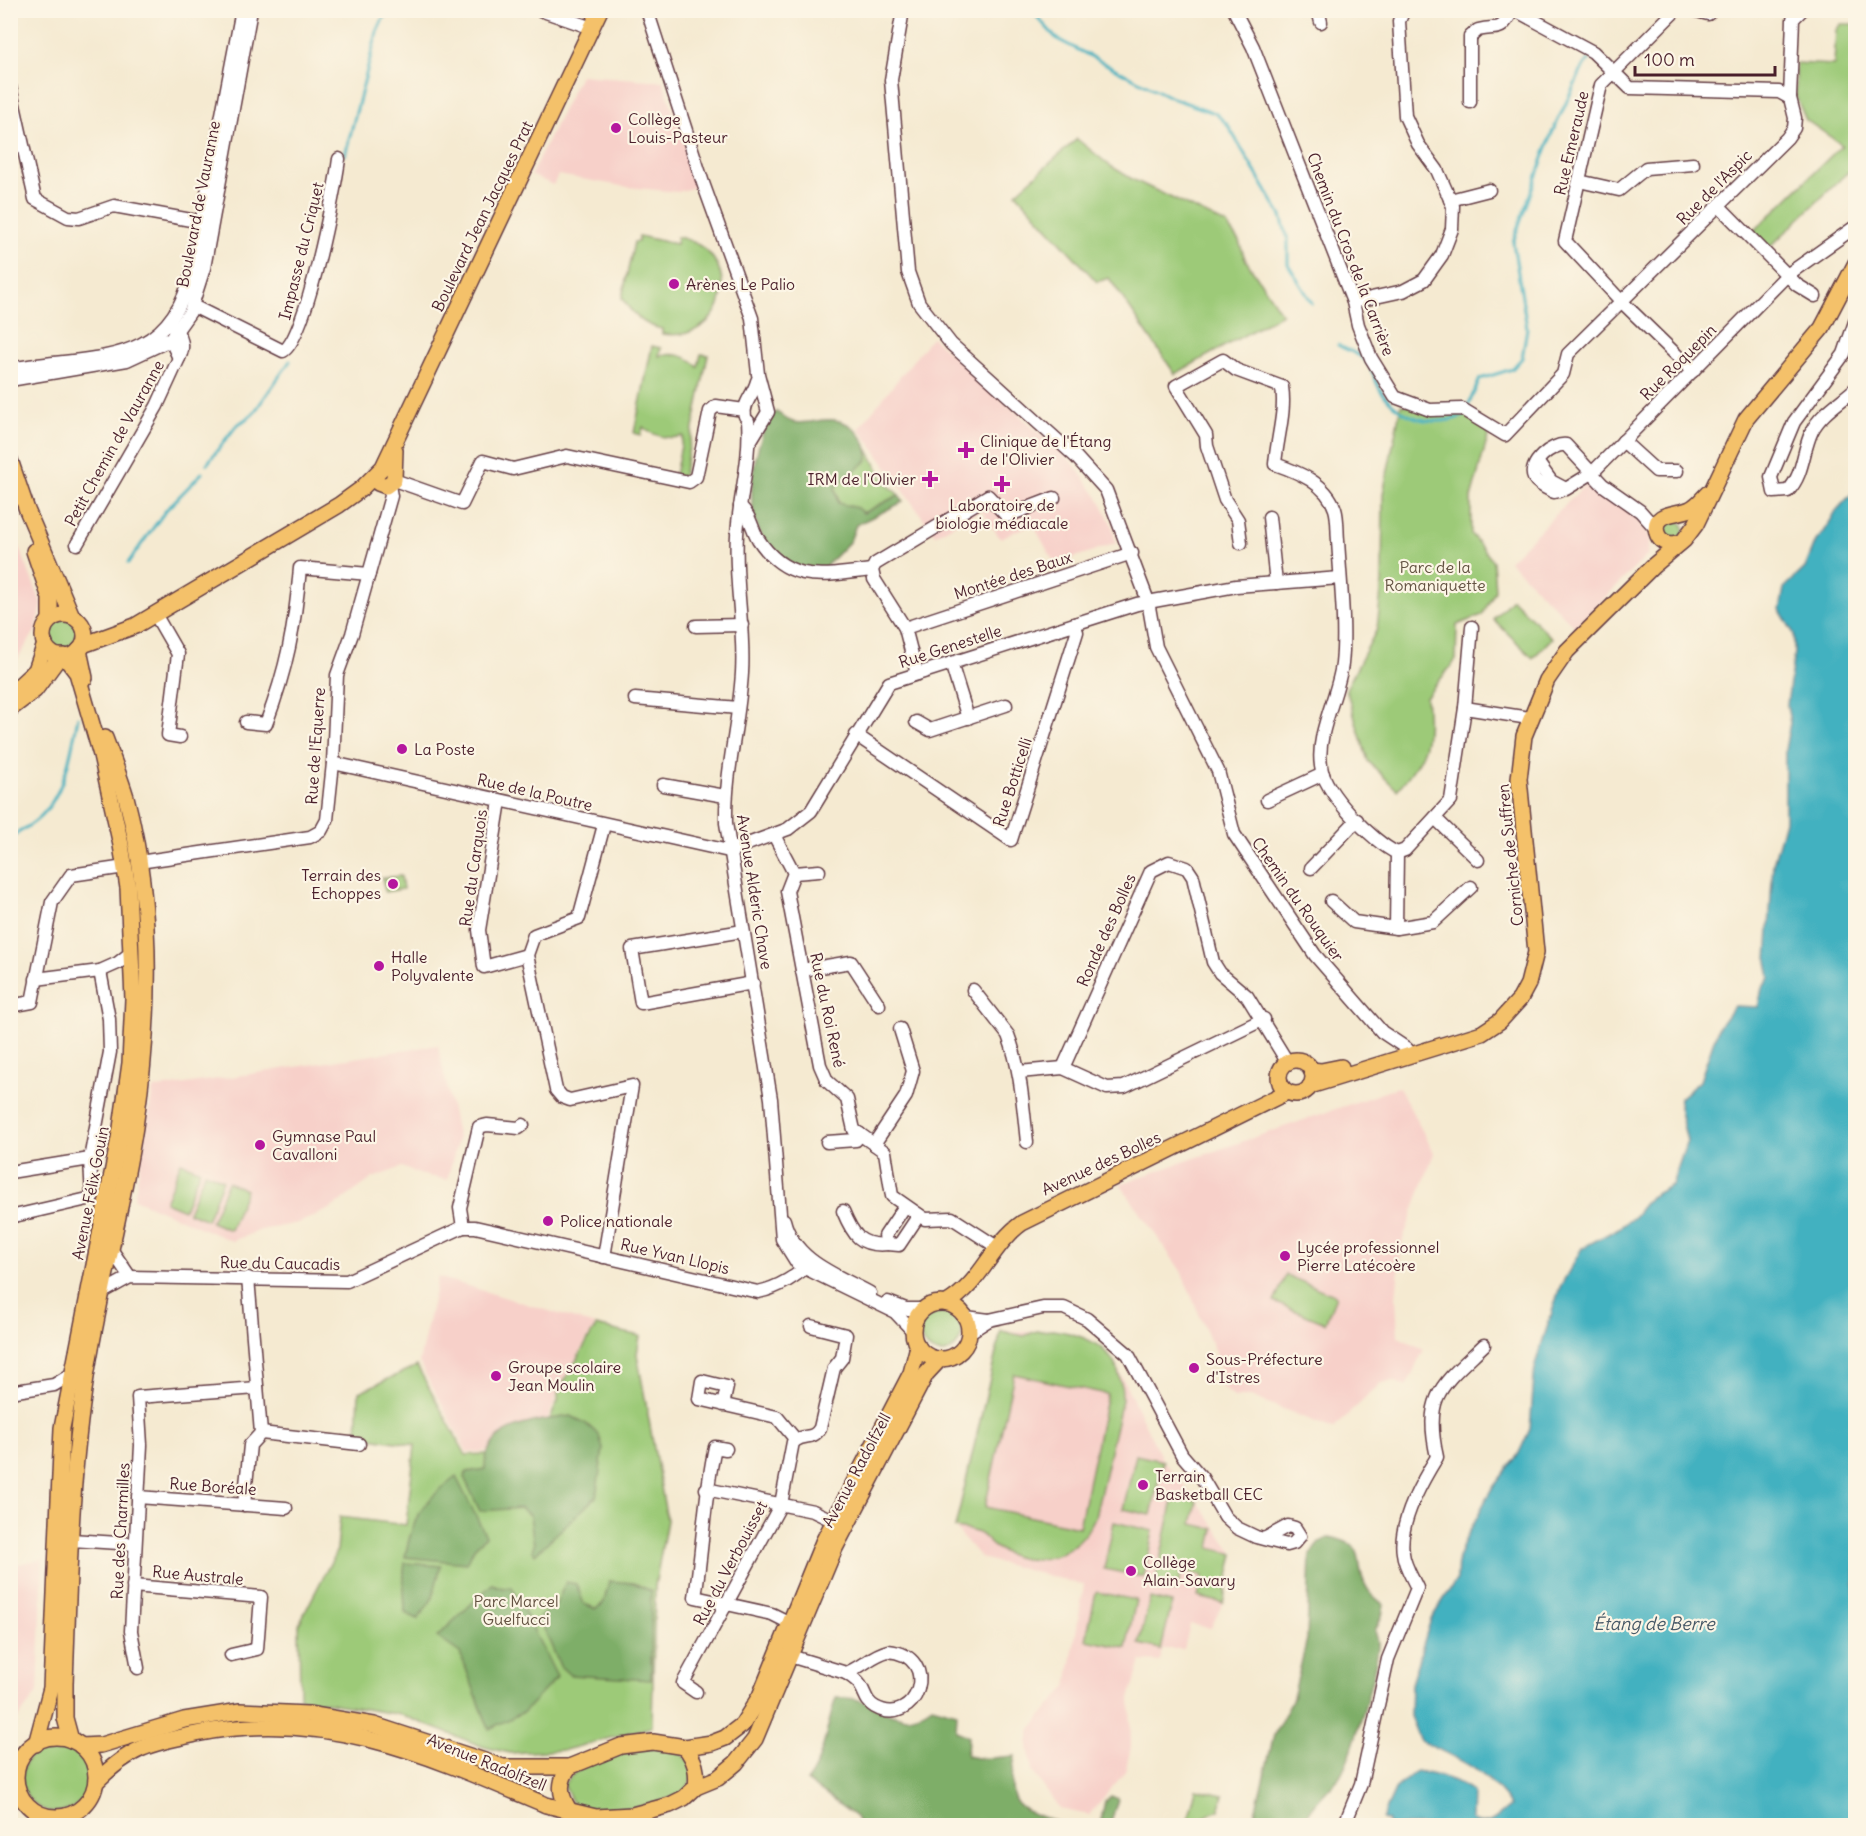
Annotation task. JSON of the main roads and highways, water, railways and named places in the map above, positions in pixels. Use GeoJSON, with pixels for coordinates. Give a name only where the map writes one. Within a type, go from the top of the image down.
{"type":"FeatureCollection","features":[{"type":"Feature","properties":{"kind":"main road","name":"Boulevard Jean Jacques Prat"},"geometry":{"type":"LineString","coordinates":[[81,648],[110,637],[155,614],[382,478],[397,438],[600,10]]}},
{"type":"Feature","properties":{"kind":"main road","name":"Corniche de Suffren"},"geometry":{"type":"LineString","coordinates":[[1409,1051],[1482,1033],[1500,1021],[1520,999],[1532,971],[1536,952],[1536,931],[1521,820],[1519,778],[1524,736],[1547,680],[1567,651],[1653,566],[1683,540],[1696,524],[1746,419],[1822,328],[1856,263]]}},
{"type":"Feature","properties":{"kind":"main road"},"geometry":{"type":"LineString","coordinates":[[10,460],[27,510],[77,621],[81,648],[62,656],[35,690],[10,709]]}},
{"type":"Feature","properties":{"kind":"main road"},"geometry":{"type":"LineString","coordinates":[[10,483],[50,598],[50,620]]}},
{"type":"Feature","properties":{"kind":"main road","name":"Corniche de Suffren"},"geometry":{"type":"LineString","coordinates":[[1671,513],[1690,509],[1713,488]]}},
{"type":"Feature","properties":{"kind":"main road"},"geometry":{"type":"LineString","coordinates":[[1653,566],[1659,521],[1671,513],[1687,522],[1683,540],[1671,544],[1658,534]]}},
{"type":"Feature","properties":{"kind":"main road"},"geometry":{"type":"LineString","coordinates":[[10,694],[36,670],[45,644],[44,630],[50,620],[58,615],[77,621],[110,637]]}},
{"type":"Feature","properties":{"kind":"main road"},"geometry":{"type":"LineString","coordinates":[[45,644],[54,654],[62,656]]}},
{"type":"Feature","properties":{"kind":"main road","name":"Avenue Félix Gouin"},"geometry":{"type":"LineString","coordinates":[[76,1743],[65,1718],[65,1683],[71,1540],[79,1428],[135,1128],[142,1076],[146,967],[125,796],[83,671],[81,648]]}},
{"type":"Feature","properties":{"kind":"main road","name":"Avenue Félix Gouin"},"geometry":{"type":"LineString","coordinates":[[36,1744],[51,1688],[62,1428],[106,1208],[130,1063],[132,865],[77,673],[62,656]]}},
{"type":"Feature","properties":{"kind":"main road"},"geometry":{"type":"LineString","coordinates":[[1311,1070],[1335,1069],[1409,1051]]}},
{"type":"Feature","properties":{"kind":"main road"},"geometry":{"type":"LineString","coordinates":[[1310,1086],[1313,1077],[1311,1070],[1299,1061],[1288,1063],[1280,1071],[1283,1087],[1297,1094],[1310,1086],[1409,1051]]}},
{"type":"Feature","properties":{"kind":"main road","name":"Avenue des Bolles"},"geometry":{"type":"LineString","coordinates":[[947,1303],[958,1297],[977,1277],[1011,1230],[1039,1213],[1259,1106],[1283,1087]]}},
{"type":"Feature","properties":{"kind":"main road","name":"Avenue des Bolles"},"geometry":{"type":"LineString","coordinates":[[965,1315],[977,1277]]}},
{"type":"Feature","properties":{"kind":"main road"},"geometry":{"type":"LineString","coordinates":[[938,1303],[947,1303],[965,1315],[970,1332],[964,1347],[958,1354],[940,1359],[925,1354],[918,1346],[913,1331],[916,1319],[924,1309],[938,1303]]}},
{"type":"Feature","properties":{"kind":"main road","name":"Avenue Radolfzell"},"geometry":{"type":"LineString","coordinates":[[76,1743],[101,1745],[184,1720],[240,1711],[308,1714],[349,1720],[408,1734],[503,1767],[569,1767],[621,1746],[659,1742],[685,1747],[712,1743],[742,1725],[760,1696],[788,1622],[834,1521],[911,1373],[918,1346]]}},
{"type":"Feature","properties":{"kind":"main road","name":"Avenue Radolfzell"},"geometry":{"type":"LineString","coordinates":[[96,1782],[126,1755],[157,1743],[218,1730],[293,1726],[346,1732],[383,1742],[546,1805],[568,1808],[582,1815],[616,1821],[646,1818],[684,1798],[696,1786],[718,1778],[736,1763],[755,1738],[817,1587],[851,1517],[927,1374],[940,1359]]}},
{"type":"Feature","properties":{"kind":"main road"},"geometry":{"type":"LineString","coordinates":[[39,1826],[22,1805],[14,1771],[25,1752],[52,1737],[76,1743],[93,1762],[96,1782],[87,1803],[78,1811],[70,1826]]}},
{"type":"Feature","properties":{"kind":"main road"},"geometry":{"type":"LineString","coordinates":[[685,1747],[693,1757],[697,1774],[696,1786]]}},
{"type":"Feature","properties":{"kind":"main road"},"geometry":{"type":"LineString","coordinates":[[568,1808],[562,1798],[561,1786],[569,1767]]}},
{"type":"Feature","properties":{"kind":"main road"},"geometry":{"type":"LineString","coordinates":[[22,1805],[55,1817],[78,1811]]}},
{"type":"Feature","properties":{"kind":"water","name":"Étang de Berre"},"geometry":{"type":"Polygon","coordinates":[[[1855,490],[1855,1825],[1387,1825],[1388,1821],[1382,1819],[1396,1788],[1416,1771],[1453,1781],[1473,1792],[1472,1820],[1477,1823],[1488,1823],[1511,1806],[1492,1783],[1471,1766],[1420,1741],[1410,1716],[1411,1684],[1431,1619],[1457,1579],[1458,1558],[1467,1536],[1491,1490],[1518,1455],[1530,1429],[1535,1365],[1560,1287],[1582,1248],[1619,1228],[1634,1217],[1650,1197],[1672,1185],[1687,1141],[1679,1107],[1680,1098],[1700,1081],[1718,1028],[1734,1006],[1758,1007],[1762,988],[1770,978],[1767,961],[1773,864],[1785,821],[1785,750],[1790,723],[1787,705],[1794,652],[1794,634],[1780,610],[1784,588],[1805,568],[1816,541],[1836,511],[1855,490]]]}},
{"type":"Feature","properties":{"kind":"waterway"},"geometry":{"type":"LineString","coordinates":[[345,155],[377,32],[387,10]]}},
{"type":"Feature","properties":{"kind":"waterway"},"geometry":{"type":"LineString","coordinates":[[1031,10],[1057,39],[1172,98],[1215,113],[1227,124],[1281,216],[1288,240],[1288,264],[1312,303]]}},
{"type":"Feature","properties":{"kind":"waterway"},"geometry":{"type":"LineString","coordinates":[[1467,408],[1480,379],[1512,369],[1522,358],[1527,328],[1513,242],[1552,133],[1584,65],[1589,60]]}},
{"type":"Feature","properties":{"kind":"waterway"},"geometry":{"type":"LineString","coordinates":[[1338,345],[1366,361],[1381,391],[1389,401],[1408,414],[1429,421],[1451,420],[1463,416]]}},
{"type":"Feature","properties":{"kind":"waterway"},"geometry":{"type":"LineString","coordinates":[[207,464],[236,426],[253,414],[290,361]]}},
{"type":"Feature","properties":{"kind":"waterway"},"geometry":{"type":"LineString","coordinates":[[128,563],[166,510],[202,473]]}},
{"type":"Feature","properties":{"kind":"waterway"},"geometry":{"type":"LineString","coordinates":[[10,838],[40,817],[54,799],[68,765],[78,717]]}},
{"type":"Feature","properties":{"kind":"place","name":"Collège Louis-Pasteur"},"geometry":{"type":"Point","coordinates":[616,128]}},
{"type":"Feature","properties":{"kind":"place","name":"Arènes Le Palio"},"geometry":{"type":"Point","coordinates":[674,284]}},
{"type":"Feature","properties":{"kind":"place","name":"Clinique de l'Étang de l'Olivier"},"geometry":{"type":"Point","coordinates":[966,450]}},
{"type":"Feature","properties":{"kind":"place","name":"IRM de l'Olivier"},"geometry":{"type":"Point","coordinates":[930,479]}},
{"type":"Feature","properties":{"kind":"place","name":"Laboratoire de biologie médiacale"},"geometry":{"type":"Point","coordinates":[1002,484]}},
{"type":"Feature","properties":{"kind":"place","name":"La Poste"},"geometry":{"type":"Point","coordinates":[402,749]}},
{"type":"Feature","properties":{"kind":"place","name":"Terrain des Echoppes"},"geometry":{"type":"Point","coordinates":[393,884]}},
{"type":"Feature","properties":{"kind":"place","name":"Halle Polyvalente"},"geometry":{"type":"Point","coordinates":[379,966]}},
{"type":"Feature","properties":{"kind":"place","name":"Gymnase Paul Cavalloni"},"geometry":{"type":"Point","coordinates":[260,1145]}},
{"type":"Feature","properties":{"kind":"place","name":"Police nationale"},"geometry":{"type":"Point","coordinates":[548,1221]}},
{"type":"Feature","properties":{"kind":"place","name":"Lycée professionnel Pierre Latécoère"},"geometry":{"type":"Point","coordinates":[1285,1256]}},
{"type":"Feature","properties":{"kind":"place","name":"Sous-Préfecture d'Istres"},"geometry":{"type":"Point","coordinates":[1194,1368]}},
{"type":"Feature","properties":{"kind":"place","name":"Groupe scolaire Jean Moulin"},"geometry":{"type":"Point","coordinates":[496,1376]}},
{"type":"Feature","properties":{"kind":"place","name":"Terrain Basketball CEC"},"geometry":{"type":"Point","coordinates":[1143,1485]}},
{"type":"Feature","properties":{"kind":"place","name":"Collège Alain-Savary"},"geometry":{"type":"Point","coordinates":[1131,1571]}},
{"type":"Feature","properties":{"kind":"park label","name":"Parc de la Romaniquette"},"geometry":{"type":"Point","coordinates":[1435,576]}},
{"type":"Feature","properties":{"kind":"park label","name":"Parc Marcel Guelfucci"},"geometry":{"type":"Point","coordinates":[516,1610]}}]}
